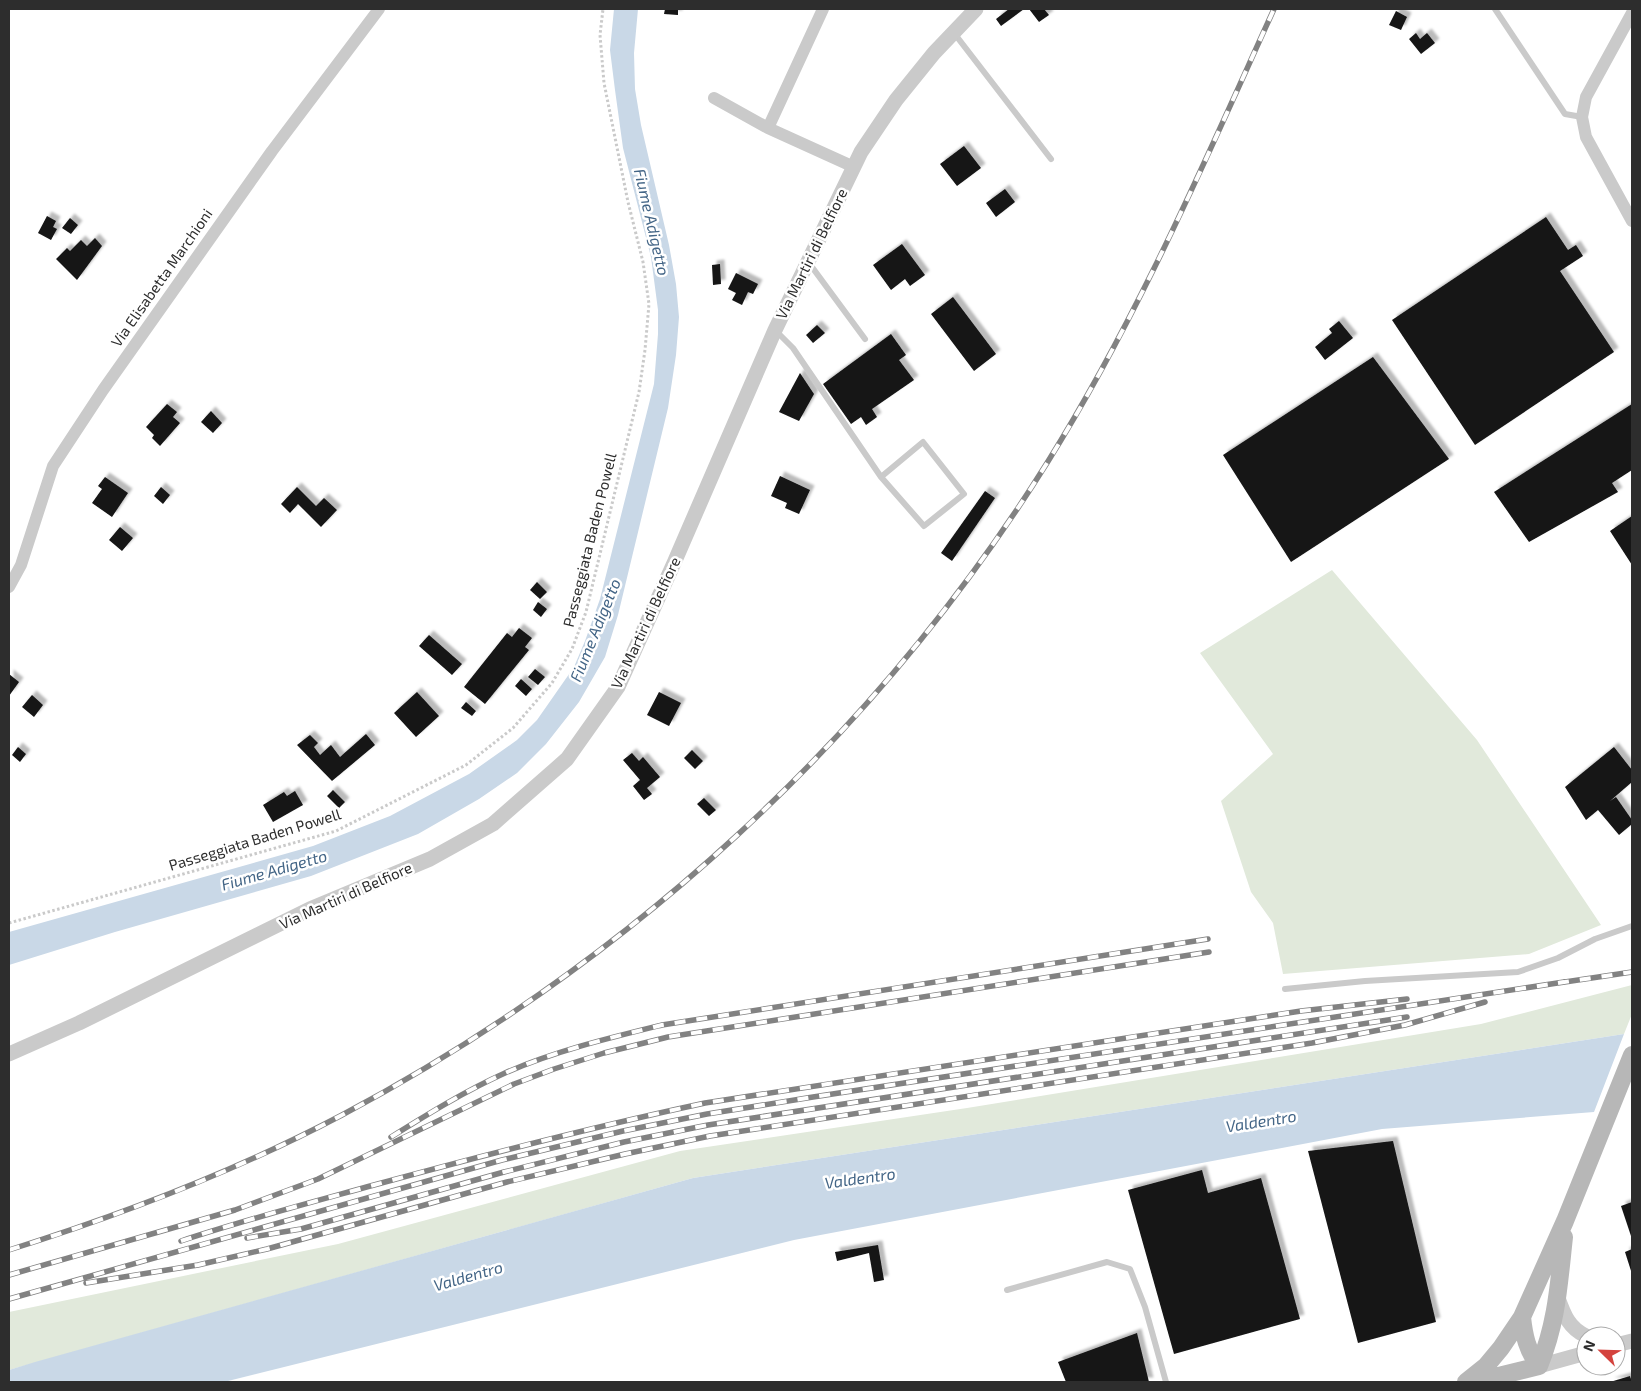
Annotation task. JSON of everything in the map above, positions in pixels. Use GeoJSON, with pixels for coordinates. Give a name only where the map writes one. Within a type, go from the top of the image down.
{"type":"FeatureCollection","features":[{"type":"Feature","properties":{"kind":"main road"},"geometry":{"type":"LineString","coordinates":[[1466,1382],[1486,1366],[1522,1317],[1565,1221],[1632,1055]]}},
{"type":"Feature","properties":{"kind":"main road"},"geometry":{"type":"LineString","coordinates":[[1539,1366],[1550,1335],[1558,1298],[1565,1221]]}},
{"type":"Feature","properties":{"kind":"main road"},"geometry":{"type":"LineString","coordinates":[[1522,1317],[1526,1343],[1530,1354],[1539,1366]]}},
{"type":"Feature","properties":{"kind":"main road"},"geometry":{"type":"LineString","coordinates":[[1474,1382],[1539,1366]]}},
{"type":"Feature","properties":{"kind":"street","name":"Via Elisabetta Marchioni"},"geometry":{"type":"LineString","coordinates":[[9,587],[21,565],[53,466],[103,390],[266,159],[379,9]]}},
{"type":"Feature","properties":{"kind":"street"},"geometry":{"type":"LineString","coordinates":[[768,128],[823,9]]}},
{"type":"Feature","properties":{"kind":"street","name":"Via Martiri di Belfiore"},"geometry":{"type":"LineString","coordinates":[[9,1054],[78,1023],[310,910],[430,859],[493,824],[567,759],[618,687],[775,330],[861,152],[896,100],[934,52],[976,9]]}},
{"type":"Feature","properties":{"kind":"street"},"geometry":{"type":"LineString","coordinates":[[1632,12],[1586,97],[1582,117],[1586,137],[1632,221]]}},
{"type":"Feature","properties":{"kind":"street"},"geometry":{"type":"LineString","coordinates":[[714,98],[768,128],[854,167]]}},
{"type":"Feature","properties":{"kind":"street"},"geometry":{"type":"LineString","coordinates":[[1558,1298],[1568,1322],[1576,1329]]}},
{"type":"Feature","properties":{"kind":"street"},"geometry":{"type":"LineString","coordinates":[[1539,1366],[1576,1356]]}},
{"type":"Feature","properties":{"kind":"lane"},"geometry":{"type":"LineString","coordinates":[[1495,9],[1565,114],[1582,117]]}},
{"type":"Feature","properties":{"kind":"lane"},"geometry":{"type":"LineString","coordinates":[[953,32],[1051,159]]}},
{"type":"Feature","properties":{"kind":"lane"},"geometry":{"type":"LineString","coordinates":[[808,262],[865,339]]}},
{"type":"Feature","properties":{"kind":"lane"},"geometry":{"type":"LineString","coordinates":[[775,330],[793,348],[881,477],[924,526],[964,494],[923,442],[881,477]]}},
{"type":"Feature","properties":{"kind":"lane"},"geometry":{"type":"LineString","coordinates":[[1285,989],[1365,981],[1518,972],[1558,958],[1596,939],[1632,926]]}},
{"type":"Feature","properties":{"kind":"lane"},"geometry":{"type":"LineString","coordinates":[[1007,1290],[1107,1262],[1130,1269],[1145,1307],[1166,1382]]}},
{"type":"Feature","properties":{"kind":"path","name":"Passeggiata Baden Powell"},"geometry":{"type":"LineString","coordinates":[[9,923],[336,831],[466,765],[513,728],[552,683],[572,649],[586,612],[639,392],[649,304],[643,262],[628,202],[604,83],[600,35],[603,9]]}},
{"type":"Feature","properties":{"kind":"shaded area"},"geometry":{"type":"Polygon","coordinates":[[[1332,570],[1477,740],[1601,925],[1529,954],[1283,974],[1273,923],[1251,892],[1221,801],[1273,754],[1200,653],[1332,570]]]}},
{"type":"Feature","properties":{"kind":"shaded area"},"geometry":{"type":"Polygon","coordinates":[[[1632,985],[1632,1014],[1624,1034],[693,1178],[9,1370],[9,1312],[338,1244],[680,1151],[967,1108],[1481,1024],[1632,985]]]}},
{"type":"Feature","properties":{"kind":"water","name":"Fiume Adigetto"},"geometry":{"type":"Polygon","coordinates":[[[614,9],[638,9],[634,53],[635,89],[641,125],[669,245],[676,284],[679,317],[676,355],[668,408],[618,615],[605,657],[579,702],[546,744],[517,773],[479,799],[418,834],[311,876],[115,932],[9,965],[9,932],[313,846],[390,816],[469,774],[517,740],[537,720],[574,667],[600,599],[654,384],[658,334],[658,310],[651,257],[623,148],[615,90],[610,50],[614,9]]]}},
{"type":"Feature","properties":{"kind":"water","name":"Valdentro"},"geometry":{"type":"Polygon","coordinates":[[[1624,1034],[1594,1112],[1382,1129],[794,1240],[224,1382],[9,1382],[9,1370],[35,1362],[693,1178],[1624,1034]]]}},
{"type":"Feature","properties":{"kind":"building"},"geometry":{"type":"Polygon","coordinates":[[[665,9],[678,9],[678,15],[664,14],[665,9]]]}},
{"type":"Feature","properties":{"kind":"building"},"geometry":{"type":"Polygon","coordinates":[[[1009,9],[1024,9],[1001,26],[996,19],[1009,9]]]}},
{"type":"Feature","properties":{"kind":"building"},"geometry":{"type":"Polygon","coordinates":[[[1029,9],[1044,9],[1049,15],[1039,22],[1029,9]]]}},
{"type":"Feature","properties":{"kind":"building"},"geometry":{"type":"Polygon","coordinates":[[[1396,11],[1407,17],[1401,30],[1389,25],[1396,11]]]}},
{"type":"Feature","properties":{"kind":"building"},"geometry":{"type":"Polygon","coordinates":[[[1416,33],[1420,39],[1427,33],[1435,43],[1421,54],[1409,39],[1416,33]]]}},
{"type":"Feature","properties":{"kind":"building"},"geometry":{"type":"Polygon","coordinates":[[[964,146],[981,168],[957,186],[940,164],[964,146]]]}},
{"type":"Feature","properties":{"kind":"building"},"geometry":{"type":"Polygon","coordinates":[[[1005,189],[1015,202],[996,217],[986,203],[1005,189]]]}},
{"type":"Feature","properties":{"kind":"building"},"geometry":{"type":"Polygon","coordinates":[[[47,216],[56,221],[53,227],[57,229],[51,240],[38,233],[47,216]]]}},
{"type":"Feature","properties":{"kind":"building"},"geometry":{"type":"Polygon","coordinates":[[[1546,217],[1568,250],[1576,245],[1583,256],[1560,271],[1614,352],[1475,445],[1392,320],[1546,217]]]}},
{"type":"Feature","properties":{"kind":"building"},"geometry":{"type":"Polygon","coordinates":[[[70,218],[78,225],[71,234],[62,228],[70,218]]]}},
{"type":"Feature","properties":{"kind":"building"},"geometry":{"type":"Polygon","coordinates":[[[95,238],[102,246],[77,280],[56,259],[67,248],[70,251],[81,240],[87,246],[95,238]]]}},
{"type":"Feature","properties":{"kind":"building"},"geometry":{"type":"Polygon","coordinates":[[[902,244],[925,275],[910,286],[905,279],[891,290],[873,265],[902,244]]]}},
{"type":"Feature","properties":{"kind":"building"},"geometry":{"type":"Polygon","coordinates":[[[720,264],[721,284],[713,285],[712,265],[720,264]]]}},
{"type":"Feature","properties":{"kind":"building"},"geometry":{"type":"Polygon","coordinates":[[[736,273],[758,284],[753,294],[748,292],[742,305],[732,300],[736,293],[728,289],[736,273]]]}},
{"type":"Feature","properties":{"kind":"building"},"geometry":{"type":"Polygon","coordinates":[[[953,297],[996,354],[974,371],[931,314],[953,297]]]}},
{"type":"Feature","properties":{"kind":"building"},"geometry":{"type":"Polygon","coordinates":[[[1339,321],[1353,338],[1325,360],[1315,347],[1332,333],[1329,329],[1339,321]]]}},
{"type":"Feature","properties":{"kind":"building"},"geometry":{"type":"Polygon","coordinates":[[[817,325],[825,333],[813,343],[806,335],[817,325]]]}},
{"type":"Feature","properties":{"kind":"building"},"geometry":{"type":"Polygon","coordinates":[[[891,334],[906,355],[899,360],[914,380],[872,409],[877,417],[866,425],[861,417],[851,424],[823,384],[891,334]]]}},
{"type":"Feature","properties":{"kind":"building"},"geometry":{"type":"Polygon","coordinates":[[[1373,357],[1449,459],[1291,562],[1223,455],[1373,357]]]}},
{"type":"Feature","properties":{"kind":"building"},"geometry":{"type":"Polygon","coordinates":[[[800,373],[814,394],[799,421],[779,412],[800,373]]]}},
{"type":"Feature","properties":{"kind":"building"},"geometry":{"type":"Polygon","coordinates":[[[167,404],[177,412],[173,417],[180,423],[160,446],[152,438],[154,435],[146,427],[167,404]]]}},
{"type":"Feature","properties":{"kind":"building"},"geometry":{"type":"Polygon","coordinates":[[[1632,404],[1632,470],[1612,483],[1618,492],[1529,542],[1494,492],[1632,404]]]}},
{"type":"Feature","properties":{"kind":"building"},"geometry":{"type":"Polygon","coordinates":[[[211,411],[222,423],[213,433],[201,422],[211,411]]]}},
{"type":"Feature","properties":{"kind":"building"},"geometry":{"type":"Polygon","coordinates":[[[780,476],[810,490],[799,514],[785,508],[787,503],[771,496],[780,476]]]}},
{"type":"Feature","properties":{"kind":"building"},"geometry":{"type":"Polygon","coordinates":[[[105,477],[128,493],[112,517],[92,503],[102,489],[98,486],[105,477]]]}},
{"type":"Feature","properties":{"kind":"building"},"geometry":{"type":"Polygon","coordinates":[[[161,487],[170,495],[163,504],[154,496],[161,487]]]}},
{"type":"Feature","properties":{"kind":"building"},"geometry":{"type":"Polygon","coordinates":[[[297,487],[316,506],[324,498],[337,510],[321,527],[298,504],[290,513],[281,504],[297,487]]]}},
{"type":"Feature","properties":{"kind":"building"},"geometry":{"type":"Polygon","coordinates":[[[985,491],[995,498],[952,561],[941,553],[985,491]]]}},
{"type":"Feature","properties":{"kind":"building"},"geometry":{"type":"Polygon","coordinates":[[[1632,516],[1632,565],[1610,531],[1632,516]]]}},
{"type":"Feature","properties":{"kind":"building"},"geometry":{"type":"Polygon","coordinates":[[[120,527],[133,538],[122,551],[109,540],[120,527]]]}},
{"type":"Feature","properties":{"kind":"building"},"geometry":{"type":"Polygon","coordinates":[[[537,582],[547,592],[540,599],[530,590],[537,582]]]}},
{"type":"Feature","properties":{"kind":"building"},"geometry":{"type":"Polygon","coordinates":[[[538,602],[547,609],[541,617],[533,610],[538,602]]]}},
{"type":"Feature","properties":{"kind":"building"},"geometry":{"type":"Polygon","coordinates":[[[519,628],[532,638],[525,647],[529,650],[485,704],[464,687],[507,633],[512,637],[519,628]]]}},
{"type":"Feature","properties":{"kind":"building"},"geometry":{"type":"Polygon","coordinates":[[[429,635],[462,664],[452,675],[419,646],[429,635]]]}},
{"type":"Feature","properties":{"kind":"building"},"geometry":{"type":"Polygon","coordinates":[[[535,669],[545,677],[538,685],[528,677],[535,669]]]}},
{"type":"Feature","properties":{"kind":"building"},"geometry":{"type":"Polygon","coordinates":[[[9,674],[19,682],[9,696],[9,674]]]}},
{"type":"Feature","properties":{"kind":"building"},"geometry":{"type":"Polygon","coordinates":[[[521,679],[532,689],[526,696],[515,686],[521,679]]]}},
{"type":"Feature","properties":{"kind":"building"},"geometry":{"type":"Polygon","coordinates":[[[417,692],[439,716],[416,737],[394,713],[417,692]]]}},
{"type":"Feature","properties":{"kind":"building"},"geometry":{"type":"Polygon","coordinates":[[[659,692],[681,703],[669,726],[647,715],[659,692]]]}},
{"type":"Feature","properties":{"kind":"building"},"geometry":{"type":"Polygon","coordinates":[[[32,695],[43,705],[34,717],[22,707],[32,695]]]}},
{"type":"Feature","properties":{"kind":"building"},"geometry":{"type":"Polygon","coordinates":[[[466,702],[476,711],[472,716],[461,708],[466,702]]]}},
{"type":"Feature","properties":{"kind":"building"},"geometry":{"type":"Polygon","coordinates":[[[366,734],[375,745],[332,781],[297,745],[310,735],[318,743],[314,747],[320,755],[331,745],[340,757],[366,734]]]}},
{"type":"Feature","properties":{"kind":"building"},"geometry":{"type":"Polygon","coordinates":[[[18,747],[26,754],[20,762],[12,755],[18,747]]]}},
{"type":"Feature","properties":{"kind":"building"},"geometry":{"type":"Polygon","coordinates":[[[1614,747],[1632,770],[1632,782],[1610,801],[1616,797],[1632,820],[1632,824],[1619,835],[1598,810],[1586,820],[1565,787],[1614,747]]]}},
{"type":"Feature","properties":{"kind":"building"},"geometry":{"type":"Polygon","coordinates":[[[692,750],[703,761],[695,769],[684,758],[692,750]]]}},
{"type":"Feature","properties":{"kind":"building"},"geometry":{"type":"Polygon","coordinates":[[[632,753],[639,761],[643,757],[660,777],[647,788],[652,794],[644,800],[633,786],[640,780],[623,760],[632,753]]]}},
{"type":"Feature","properties":{"kind":"building"},"geometry":{"type":"Polygon","coordinates":[[[333,790],[345,802],[339,808],[327,796],[333,790]]]}},
{"type":"Feature","properties":{"kind":"building"},"geometry":{"type":"Polygon","coordinates":[[[295,791],[303,805],[273,822],[263,805],[284,792],[287,796],[295,791]]]}},
{"type":"Feature","properties":{"kind":"building"},"geometry":{"type":"Polygon","coordinates":[[[704,798],[716,810],[709,816],[697,804],[704,798]]]}},
{"type":"Feature","properties":{"kind":"building"},"geometry":{"type":"Polygon","coordinates":[[[1393,1141],[1436,1322],[1358,1343],[1308,1151],[1393,1141]]]}},
{"type":"Feature","properties":{"kind":"building"},"geometry":{"type":"Polygon","coordinates":[[[1202,1170],[1208,1193],[1261,1178],[1300,1319],[1174,1354],[1128,1190],[1202,1170]]]}},
{"type":"Feature","properties":{"kind":"building"},"geometry":{"type":"Polygon","coordinates":[[[1632,1202],[1632,1239],[1621,1206],[1632,1202]]]}},
{"type":"Feature","properties":{"kind":"building"},"geometry":{"type":"Polygon","coordinates":[[[878,1245],[884,1280],[874,1282],[869,1253],[837,1261],[835,1252],[878,1245]]]}},
{"type":"Feature","properties":{"kind":"building"},"geometry":{"type":"Polygon","coordinates":[[[1632,1249],[1632,1274],[1625,1252],[1632,1249]]]}},
{"type":"Feature","properties":{"kind":"building"},"geometry":{"type":"Polygon","coordinates":[[[1137,1333],[1149,1382],[1066,1382],[1058,1362],[1137,1333]]]}},
{"type":"Feature","properties":{"kind":"building"},"geometry":{"type":"Polygon","coordinates":[[[1630,1376],[1632,1382],[1610,1382],[1630,1376]]]}},
{"type":"Feature","properties":{"kind":"railway"},"geometry":{"type":"LineString","coordinates":[[9,1250],[95,1222],[179,1190],[261,1155],[342,1115],[447,1055],[549,988],[645,914],[737,835],[824,750],[904,660],[979,564],[1047,463],[1111,353],[1140,297],[1274,9]]}},
{"type":"Feature","properties":{"kind":"railway"},"geometry":{"type":"LineString","coordinates":[[391,1137],[461,1095],[524,1065],[582,1046],[662,1025],[1208,939]]}},
{"type":"Feature","properties":{"kind":"railway"},"geometry":{"type":"LineString","coordinates":[[9,1275],[235,1210],[318,1179],[514,1084],[604,1053],[668,1037],[1209,952]]}},
{"type":"Feature","properties":{"kind":"railway"},"geometry":{"type":"LineString","coordinates":[[1558,983],[1632,972]]}},
{"type":"Feature","properties":{"kind":"railway"},"geometry":{"type":"LineString","coordinates":[[9,1299],[502,1160],[623,1131],[707,1114],[813,1097],[1564,982]]}},
{"type":"Feature","properties":{"kind":"railway"},"geometry":{"type":"LineString","coordinates":[[181,1241],[277,1212],[456,1163],[705,1103],[1301,1011],[1407,999]]}},
{"type":"Feature","properties":{"kind":"railway"},"geometry":{"type":"LineString","coordinates":[[86,1283],[198,1265],[267,1249],[507,1182],[710,1136],[1312,1043],[1405,1025],[1485,1002]]}},
{"type":"Feature","properties":{"kind":"railway"},"geometry":{"type":"LineString","coordinates":[[247,1238],[301,1229],[504,1172],[624,1142],[708,1125],[1407,1017]]}}]}
